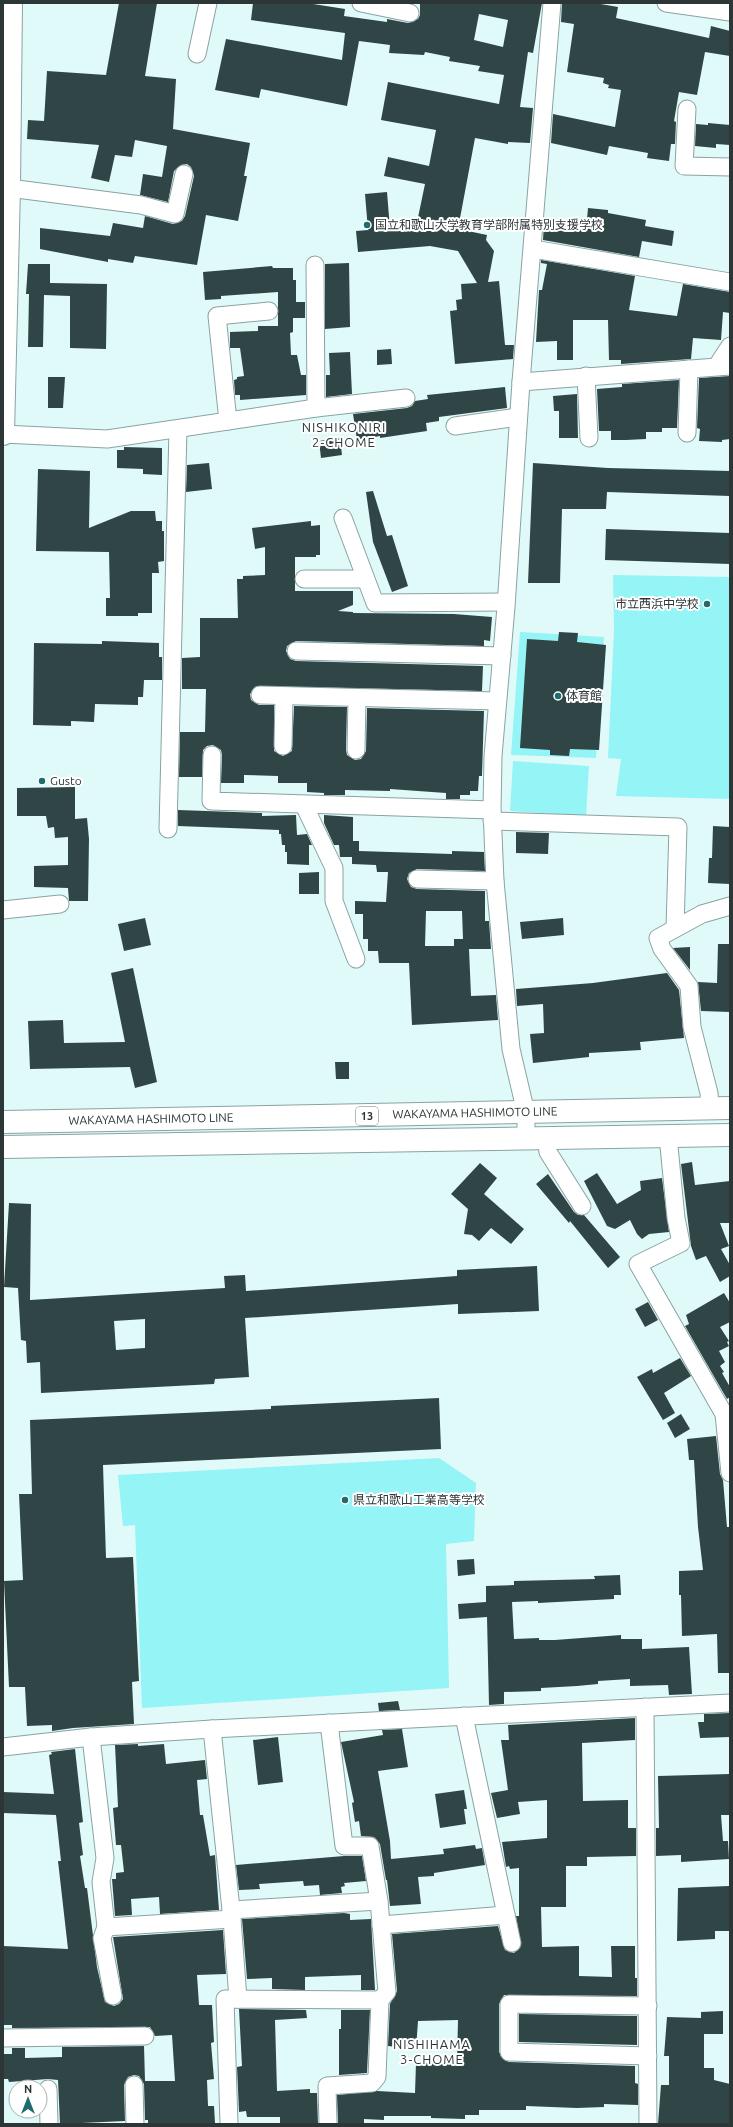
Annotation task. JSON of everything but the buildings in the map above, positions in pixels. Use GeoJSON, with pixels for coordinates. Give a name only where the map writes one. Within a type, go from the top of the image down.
{"type":"FeatureCollection","features":[{"type":"Feature","properties":{"kind":"main road"},"geometry":{"type":"LineString","coordinates":[[3,434],[11,3]]}},
{"type":"Feature","properties":{"kind":"main road","name":"WAKAYAMA HASHIMOTO LINE"},"geometry":{"type":"LineString","coordinates":[[3,1122],[526,1113],[720,1108]]}},
{"type":"Feature","properties":{"kind":"main road","name":"WAKAYAMA HASHIMOTO LINE"},"geometry":{"type":"LineString","coordinates":[[3,1147],[730,1134]]}},
{"type":"Feature","properties":{"kind":"street"},"geometry":{"type":"LineString","coordinates":[[197,54],[208,3]]}},
{"type":"Feature","properties":{"kind":"street"},"geometry":{"type":"LineString","coordinates":[[361,3],[410,13]]}},
{"type":"Feature","properties":{"kind":"street"},"geometry":{"type":"LineString","coordinates":[[552,3],[518,417],[509,606],[497,700],[493,756],[492,815],[495,881],[511,1048],[526,1113],[536,1137],[548,1152],[582,1206]]}},
{"type":"Feature","properties":{"kind":"street"},"geometry":{"type":"LineString","coordinates":[[666,3],[730,12]]}},
{"type":"Feature","properties":{"kind":"street"},"geometry":{"type":"LineString","coordinates":[[687,108],[684,166],[730,167]]}},
{"type":"Feature","properties":{"kind":"street"},"geometry":{"type":"LineString","coordinates":[[7,184],[141,205],[175,214],[184,174]]}},
{"type":"Feature","properties":{"kind":"street"},"geometry":{"type":"LineString","coordinates":[[533,249],[730,282]]}},
{"type":"Feature","properties":{"kind":"street"},"geometry":{"type":"LineString","coordinates":[[315,265],[316,408]]}},
{"type":"Feature","properties":{"kind":"street"},"geometry":{"type":"LineString","coordinates":[[228,421],[216,316],[269,311]]}},
{"type":"Feature","properties":{"kind":"street"},"geometry":{"type":"LineString","coordinates":[[521,382],[723,366],[730,346]]}},
{"type":"Feature","properties":{"kind":"street"},"geometry":{"type":"LineString","coordinates":[[687,433],[689,369]]}},
{"type":"Feature","properties":{"kind":"street"},"geometry":{"type":"LineString","coordinates":[[586,376],[589,438]]}},
{"type":"Feature","properties":{"kind":"street"},"geometry":{"type":"LineString","coordinates":[[3,434],[107,439],[316,408],[406,398]]}},
{"type":"Feature","properties":{"kind":"street"},"geometry":{"type":"LineString","coordinates":[[455,426],[518,417]]}},
{"type":"Feature","properties":{"kind":"street"},"geometry":{"type":"LineString","coordinates":[[168,830],[178,429]]}},
{"type":"Feature","properties":{"kind":"street"},"geometry":{"type":"LineString","coordinates":[[343,518],[375,603],[509,606]]}},
{"type":"Feature","properties":{"kind":"street"},"geometry":{"type":"LineString","coordinates":[[304,579],[365,578]]}},
{"type":"Feature","properties":{"kind":"street"},"geometry":{"type":"LineString","coordinates":[[296,651],[502,656]]}},
{"type":"Feature","properties":{"kind":"street"},"geometry":{"type":"LineString","coordinates":[[260,695],[497,700]]}},
{"type":"Feature","properties":{"kind":"street"},"geometry":{"type":"LineString","coordinates":[[284,696],[284,746]]}},
{"type":"Feature","properties":{"kind":"street"},"geometry":{"type":"LineString","coordinates":[[356,750],[357,698]]}},
{"type":"Feature","properties":{"kind":"street"},"geometry":{"type":"LineString","coordinates":[[212,755],[211,801],[492,815],[678,828],[675,928]]}},
{"type":"Feature","properties":{"kind":"street"},"geometry":{"type":"LineString","coordinates":[[304,805],[334,868],[334,901],[356,959]]}},
{"type":"Feature","properties":{"kind":"street"},"geometry":{"type":"LineString","coordinates":[[417,879],[495,881]]}},
{"type":"Feature","properties":{"kind":"street"},"geometry":{"type":"LineString","coordinates":[[3,910],[60,904]]}},
{"type":"Feature","properties":{"kind":"street"},"geometry":{"type":"LineString","coordinates":[[720,1108],[709,1093],[692,1027],[689,986],[662,949],[658,938],[702,914],[730,906]]}},
{"type":"Feature","properties":{"kind":"street"},"geometry":{"type":"LineString","coordinates":[[668,1136],[676,1218],[681,1243],[638,1264],[724,1414],[730,1473]]}},
{"type":"Feature","properties":{"kind":"street"},"geometry":{"type":"LineString","coordinates":[[3,1747],[91,1737],[212,1729],[730,1703]]}},
{"type":"Feature","properties":{"kind":"street"},"geometry":{"type":"LineString","coordinates":[[645,1707],[648,2124]]}},
{"type":"Feature","properties":{"kind":"street"},"geometry":{"type":"LineString","coordinates":[[464,1716],[512,1943]]}},
{"type":"Feature","properties":{"kind":"street"},"geometry":{"type":"LineString","coordinates":[[328,2124],[326,2086],[372,2083],[378,2077],[380,2000],[387,1992],[379,1901],[370,1846],[344,1846],[329,1723]]}},
{"type":"Feature","properties":{"kind":"street"},"geometry":{"type":"LineString","coordinates":[[212,1729],[232,1915],[238,1999]]}},
{"type":"Feature","properties":{"kind":"street"},"geometry":{"type":"LineString","coordinates":[[91,1737],[105,1858],[101,1882],[106,1927],[102,1938],[113,1996]]}},
{"type":"Feature","properties":{"kind":"street"},"geometry":{"type":"LineString","coordinates":[[106,1927],[379,1901]]}},
{"type":"Feature","properties":{"kind":"street"},"geometry":{"type":"LineString","coordinates":[[381,1925],[506,1915]]}},
{"type":"Feature","properties":{"kind":"street"},"geometry":{"type":"LineString","coordinates":[[229,2124],[225,1999],[380,2000]]}},
{"type":"Feature","properties":{"kind":"street"},"geometry":{"type":"LineString","coordinates":[[648,2006],[508,2004],[508,2052],[648,2056]]}},
{"type":"Feature","properties":{"kind":"street"},"geometry":{"type":"LineString","coordinates":[[3,2038],[145,2036]]}},
{"type":"Feature","properties":{"kind":"street"},"geometry":{"type":"LineString","coordinates":[[134,2085],[135,2124]]}},
{"type":"Feature","properties":{"kind":"street"},"geometry":{"type":"LineString","coordinates":[[48,2089],[49,2124]]}},
{"type":"Feature","properties":{"kind":"shaded area"},"geometry":{"type":"Polygon","coordinates":[[[613,575],[730,577],[730,799],[616,796],[621,759],[608,758],[614,631],[613,575]]]}},
{"type":"Feature","properties":{"kind":"shaded area","name":"体育館"},"geometry":{"type":"Polygon","coordinates":[[[520,632],[604,637],[596,758],[511,755],[520,632]]]}},
{"type":"Feature","properties":{"kind":"shaded area"},"geometry":{"type":"Polygon","coordinates":[[[513,761],[589,766],[586,816],[510,811],[513,761]]]}},
{"type":"Feature","properties":{"kind":"shaded area"},"geometry":{"type":"Polygon","coordinates":[[[439,1458],[476,1483],[474,1541],[446,1544],[449,1688],[142,1708],[135,1525],[123,1526],[118,1475],[439,1458]]]}},
{"type":"Feature","properties":{"kind":"place","name":"国立和歌山大学教育学部附属特別支援学校"},"geometry":{"type":"Point","coordinates":[367,225]}},
{"type":"Feature","properties":{"kind":"place","name":"市立西浜中学校"},"geometry":{"type":"Point","coordinates":[707,604]}},
{"type":"Feature","properties":{"kind":"place","name":"体育館"},"geometry":{"type":"Point","coordinates":[558,696]}},
{"type":"Feature","properties":{"kind":"place","name":"Gusto"},"geometry":{"type":"Point","coordinates":[42,781]}},
{"type":"Feature","properties":{"kind":"place","name":"県立和歌山工業高等学校"},"geometry":{"type":"Point","coordinates":[345,1500]}},
{"type":"Feature","properties":{"kind":"district","name":"NISHIKONIRI 2-CHOME"},"geometry":{"type":"Point","coordinates":[344,434]}},
{"type":"Feature","properties":{"kind":"district","name":"NISHIHAMA 3-CHOME"},"geometry":{"type":"Point","coordinates":[432,2052]}}]}
